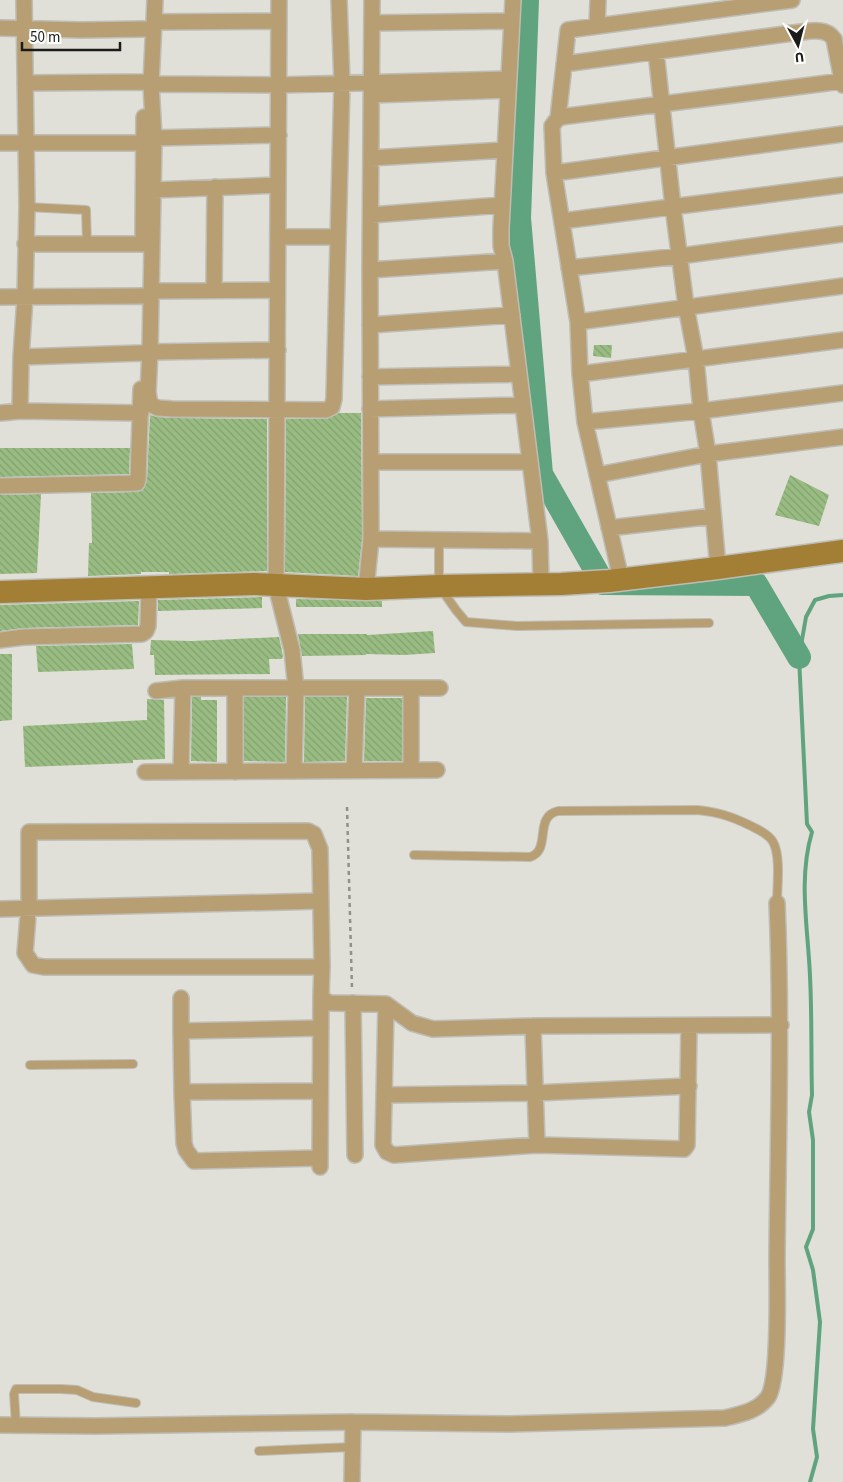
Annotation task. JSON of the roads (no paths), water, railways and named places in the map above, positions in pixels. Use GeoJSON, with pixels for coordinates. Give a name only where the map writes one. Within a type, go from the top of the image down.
{"type":"FeatureCollection","features":[{"type":"Feature","properties":{"kind":"street"},"geometry":{"type":"LineString","coordinates":[[20,411],[20,357],[25,296],[27,208],[24,0]]}},
{"type":"Feature","properties":{"kind":"street"},"geometry":{"type":"LineString","coordinates":[[146,0],[150,25]]}},
{"type":"Feature","properties":{"kind":"street"},"geometry":{"type":"LineString","coordinates":[[147,294],[143,244],[149,141],[150,25],[155,0]]}},
{"type":"Feature","properties":{"kind":"street"},"geometry":{"type":"LineString","coordinates":[[279,0],[276,586],[292,650],[296,689],[294,771]]}},
{"type":"Feature","properties":{"kind":"street"},"geometry":{"type":"LineString","coordinates":[[146,352],[150,404],[158,408],[172,410],[326,410],[332,407],[334,399],[342,83],[339,0]]}},
{"type":"Feature","properties":{"kind":"street"},"geometry":{"type":"LineString","coordinates":[[366,589],[370,539],[372,0]]}},
{"type":"Feature","properties":{"kind":"street"},"geometry":{"type":"LineString","coordinates":[[513,0],[501,246],[505,261],[540,541],[551,584]]}},
{"type":"Feature","properties":{"kind":"street"},"geometry":{"type":"LineString","coordinates":[[597,26],[598,0]]}},
{"type":"Feature","properties":{"kind":"street"},"geometry":{"type":"LineString","coordinates":[[615,580],[609,528],[585,422],[580,374],[578,322],[554,173],[552,126],[558,118],[568,30],[747,3],[792,0]]}},
{"type":"Feature","properties":{"kind":"street"},"geometry":{"type":"LineString","coordinates":[[0,28],[24,30],[279,21]]}},
{"type":"Feature","properties":{"kind":"street"},"geometry":{"type":"LineString","coordinates":[[372,23],[512,21]]}},
{"type":"Feature","properties":{"kind":"street"},"geometry":{"type":"LineString","coordinates":[[564,64],[825,31],[837,33],[834,39],[843,85]]}},
{"type":"Feature","properties":{"kind":"street"},"geometry":{"type":"LineString","coordinates":[[656,52],[673,207],[686,306],[696,359],[700,412],[708,454],[718,568]]}},
{"type":"Feature","properties":{"kind":"street"},"geometry":{"type":"LineString","coordinates":[[558,118],[843,81]]}},
{"type":"Feature","properties":{"kind":"street"},"geometry":{"type":"LineString","coordinates":[[25,83],[278,85],[342,83],[372,88],[509,84]]}},
{"type":"Feature","properties":{"kind":"street"},"geometry":{"type":"LineString","coordinates":[[554,173],[843,134]]}},
{"type":"Feature","properties":{"kind":"street"},"geometry":{"type":"LineString","coordinates":[[0,143],[149,141],[279,136]]}},
{"type":"Feature","properties":{"kind":"street"},"geometry":{"type":"LineString","coordinates":[[0,486],[137,483],[154,190],[149,141]]}},
{"type":"Feature","properties":{"kind":"street"},"geometry":{"type":"LineString","coordinates":[[371,158],[505,150]]}},
{"type":"Feature","properties":{"kind":"street"},"geometry":{"type":"LineString","coordinates":[[154,190],[278,185]]}},
{"type":"Feature","properties":{"kind":"street"},"geometry":{"type":"LineString","coordinates":[[562,222],[843,185]]}},
{"type":"Feature","properties":{"kind":"street"},"geometry":{"type":"LineString","coordinates":[[214,291],[215,187]]}},
{"type":"Feature","properties":{"kind":"street"},"geometry":{"type":"LineString","coordinates":[[371,215],[502,205]]}},
{"type":"Feature","properties":{"kind":"street"},"geometry":{"type":"LineString","coordinates":[[569,268],[680,256],[843,234]]}},
{"type":"Feature","properties":{"kind":"street"},"geometry":{"type":"LineString","coordinates":[[278,237],[337,237]]}},
{"type":"Feature","properties":{"kind":"street"},"geometry":{"type":"LineString","coordinates":[[25,244],[143,244]]}},
{"type":"Feature","properties":{"kind":"street"},"geometry":{"type":"LineString","coordinates":[[370,270],[505,261]]}},
{"type":"Feature","properties":{"kind":"street"},"geometry":{"type":"LineString","coordinates":[[578,322],[843,286]]}},
{"type":"Feature","properties":{"kind":"street"},"geometry":{"type":"LineString","coordinates":[[0,297],[278,290]]}},
{"type":"Feature","properties":{"kind":"street"},"geometry":{"type":"LineString","coordinates":[[370,324],[512,315]]}},
{"type":"Feature","properties":{"kind":"street"},"geometry":{"type":"LineString","coordinates":[[580,374],[843,340]]}},
{"type":"Feature","properties":{"kind":"street"},"geometry":{"type":"LineString","coordinates":[[20,357],[146,352],[278,350]]}},
{"type":"Feature","properties":{"kind":"street"},"geometry":{"type":"LineString","coordinates":[[370,377],[519,374]]}},
{"type":"Feature","properties":{"kind":"street"},"geometry":{"type":"LineString","coordinates":[[585,422],[700,412],[843,393]]}},
{"type":"Feature","properties":{"kind":"street"},"geometry":{"type":"LineString","coordinates":[[370,409],[523,406]]}},
{"type":"Feature","properties":{"kind":"street"},"geometry":{"type":"LineString","coordinates":[[0,413],[20,411],[141,413]]}},
{"type":"Feature","properties":{"kind":"street"},"geometry":{"type":"LineString","coordinates":[[597,475],[708,454],[843,436]]}},
{"type":"Feature","properties":{"kind":"street"},"geometry":{"type":"LineString","coordinates":[[370,462],[530,462]]}},
{"type":"Feature","properties":{"kind":"street"},"geometry":{"type":"LineString","coordinates":[[609,528],[713,516]]}},
{"type":"Feature","properties":{"kind":"street"},"geometry":{"type":"LineString","coordinates":[[370,539],[540,541]]}},
{"type":"Feature","properties":{"kind":"street"},"geometry":{"type":"LineString","coordinates":[[0,592],[254,584],[366,589],[551,584],[615,580],[843,551]]}},
{"type":"Feature","properties":{"kind":"street"},"geometry":{"type":"LineString","coordinates":[[0,640],[24,637],[142,634],[148,626],[149,587]]}},
{"type":"Feature","properties":{"kind":"street"},"geometry":{"type":"LineString","coordinates":[[156,691],[183,688],[440,688]]}},
{"type":"Feature","properties":{"kind":"street"},"geometry":{"type":"LineString","coordinates":[[181,772],[183,688]]}},
{"type":"Feature","properties":{"kind":"street"},"geometry":{"type":"LineString","coordinates":[[235,689],[235,772]]}},
{"type":"Feature","properties":{"kind":"street"},"geometry":{"type":"LineString","coordinates":[[354,771],[357,689]]}},
{"type":"Feature","properties":{"kind":"street"},"geometry":{"type":"LineString","coordinates":[[411,689],[411,770]]}},
{"type":"Feature","properties":{"kind":"street"},"geometry":{"type":"LineString","coordinates":[[145,772],[436,770]]}},
{"type":"Feature","properties":{"kind":"street"},"geometry":{"type":"LineString","coordinates":[[181,998],[184,1143],[186,1150],[194,1161],[320,1164],[322,968],[321,900],[320,849],[314,834],[308,832],[29,832],[26,953],[33,965],[44,967],[322,968]]}},
{"type":"Feature","properties":{"kind":"street"},"geometry":{"type":"LineString","coordinates":[[0,909],[321,900]]}},
{"type":"Feature","properties":{"kind":"street"},"geometry":{"type":"LineString","coordinates":[[0,1425],[96,1426],[353,1422],[507,1424],[725,1418],[756,1409],[768,1396],[774,1381],[781,1025],[777,903]]}},
{"type":"Feature","properties":{"kind":"street"},"geometry":{"type":"LineString","coordinates":[[321,996],[331,1003],[386,1004],[412,1023],[433,1029],[533,1026],[781,1025]]}},
{"type":"Feature","properties":{"kind":"street"},"geometry":{"type":"LineString","coordinates":[[353,1003],[355,1155]]}},
{"type":"Feature","properties":{"kind":"street"},"geometry":{"type":"LineString","coordinates":[[386,1004],[384,1144],[387,1152],[390,1154],[537,1145],[684,1149],[687,1145],[689,1026]]}},
{"type":"Feature","properties":{"kind":"street"},"geometry":{"type":"LineString","coordinates":[[533,1026],[537,1145]]}},
{"type":"Feature","properties":{"kind":"street"},"geometry":{"type":"LineString","coordinates":[[181,1031],[321,1028]]}},
{"type":"Feature","properties":{"kind":"street"},"geometry":{"type":"LineString","coordinates":[[384,1095],[535,1093],[689,1086]]}},
{"type":"Feature","properties":{"kind":"street"},"geometry":{"type":"LineString","coordinates":[[182,1092],[320,1091]]}},
{"type":"Feature","properties":{"kind":"street"},"geometry":{"type":"LineString","coordinates":[[352,1482],[353,1422]]}},
{"type":"Feature","properties":{"kind":"lane"},"geometry":{"type":"LineString","coordinates":[[27,208],[86,210],[87,244]]}},
{"type":"Feature","properties":{"kind":"lane"},"geometry":{"type":"LineString","coordinates":[[438,539],[440,586],[466,622],[517,626],[709,623]]}},
{"type":"Feature","properties":{"kind":"lane"},"geometry":{"type":"LineString","coordinates":[[414,855],[530,857],[540,850],[546,819],[550,812],[697,810],[717,812],[738,819],[769,836],[773,841],[777,854],[777,903]]}},
{"type":"Feature","properties":{"kind":"lane"},"geometry":{"type":"LineString","coordinates":[[30,1065],[133,1064]]}},
{"type":"Feature","properties":{"kind":"lane"},"geometry":{"type":"LineString","coordinates":[[16,1425],[14,1394],[16,1389],[61,1388],[76,1390],[93,1397],[136,1403]]}},
{"type":"Feature","properties":{"kind":"lane"},"geometry":{"type":"LineString","coordinates":[[259,1451],[352,1447]]}},
{"type":"Feature","properties":{"kind":"waterway"},"geometry":{"type":"LineString","coordinates":[[527,0],[519,218],[541,474],[603,583],[756,584],[799,657]]}},
{"type":"Feature","properties":{"kind":"waterway"},"geometry":{"type":"LineString","coordinates":[[810,1482],[817,1457],[813,1429],[820,1322],[813,1270],[806,1247],[813,1229],[813,1140],[809,1112],[812,1095],[811,1005],[805,904],[806,868],[812,832],[807,824],[799,657],[806,617],[815,600],[843,595]]}}]}
